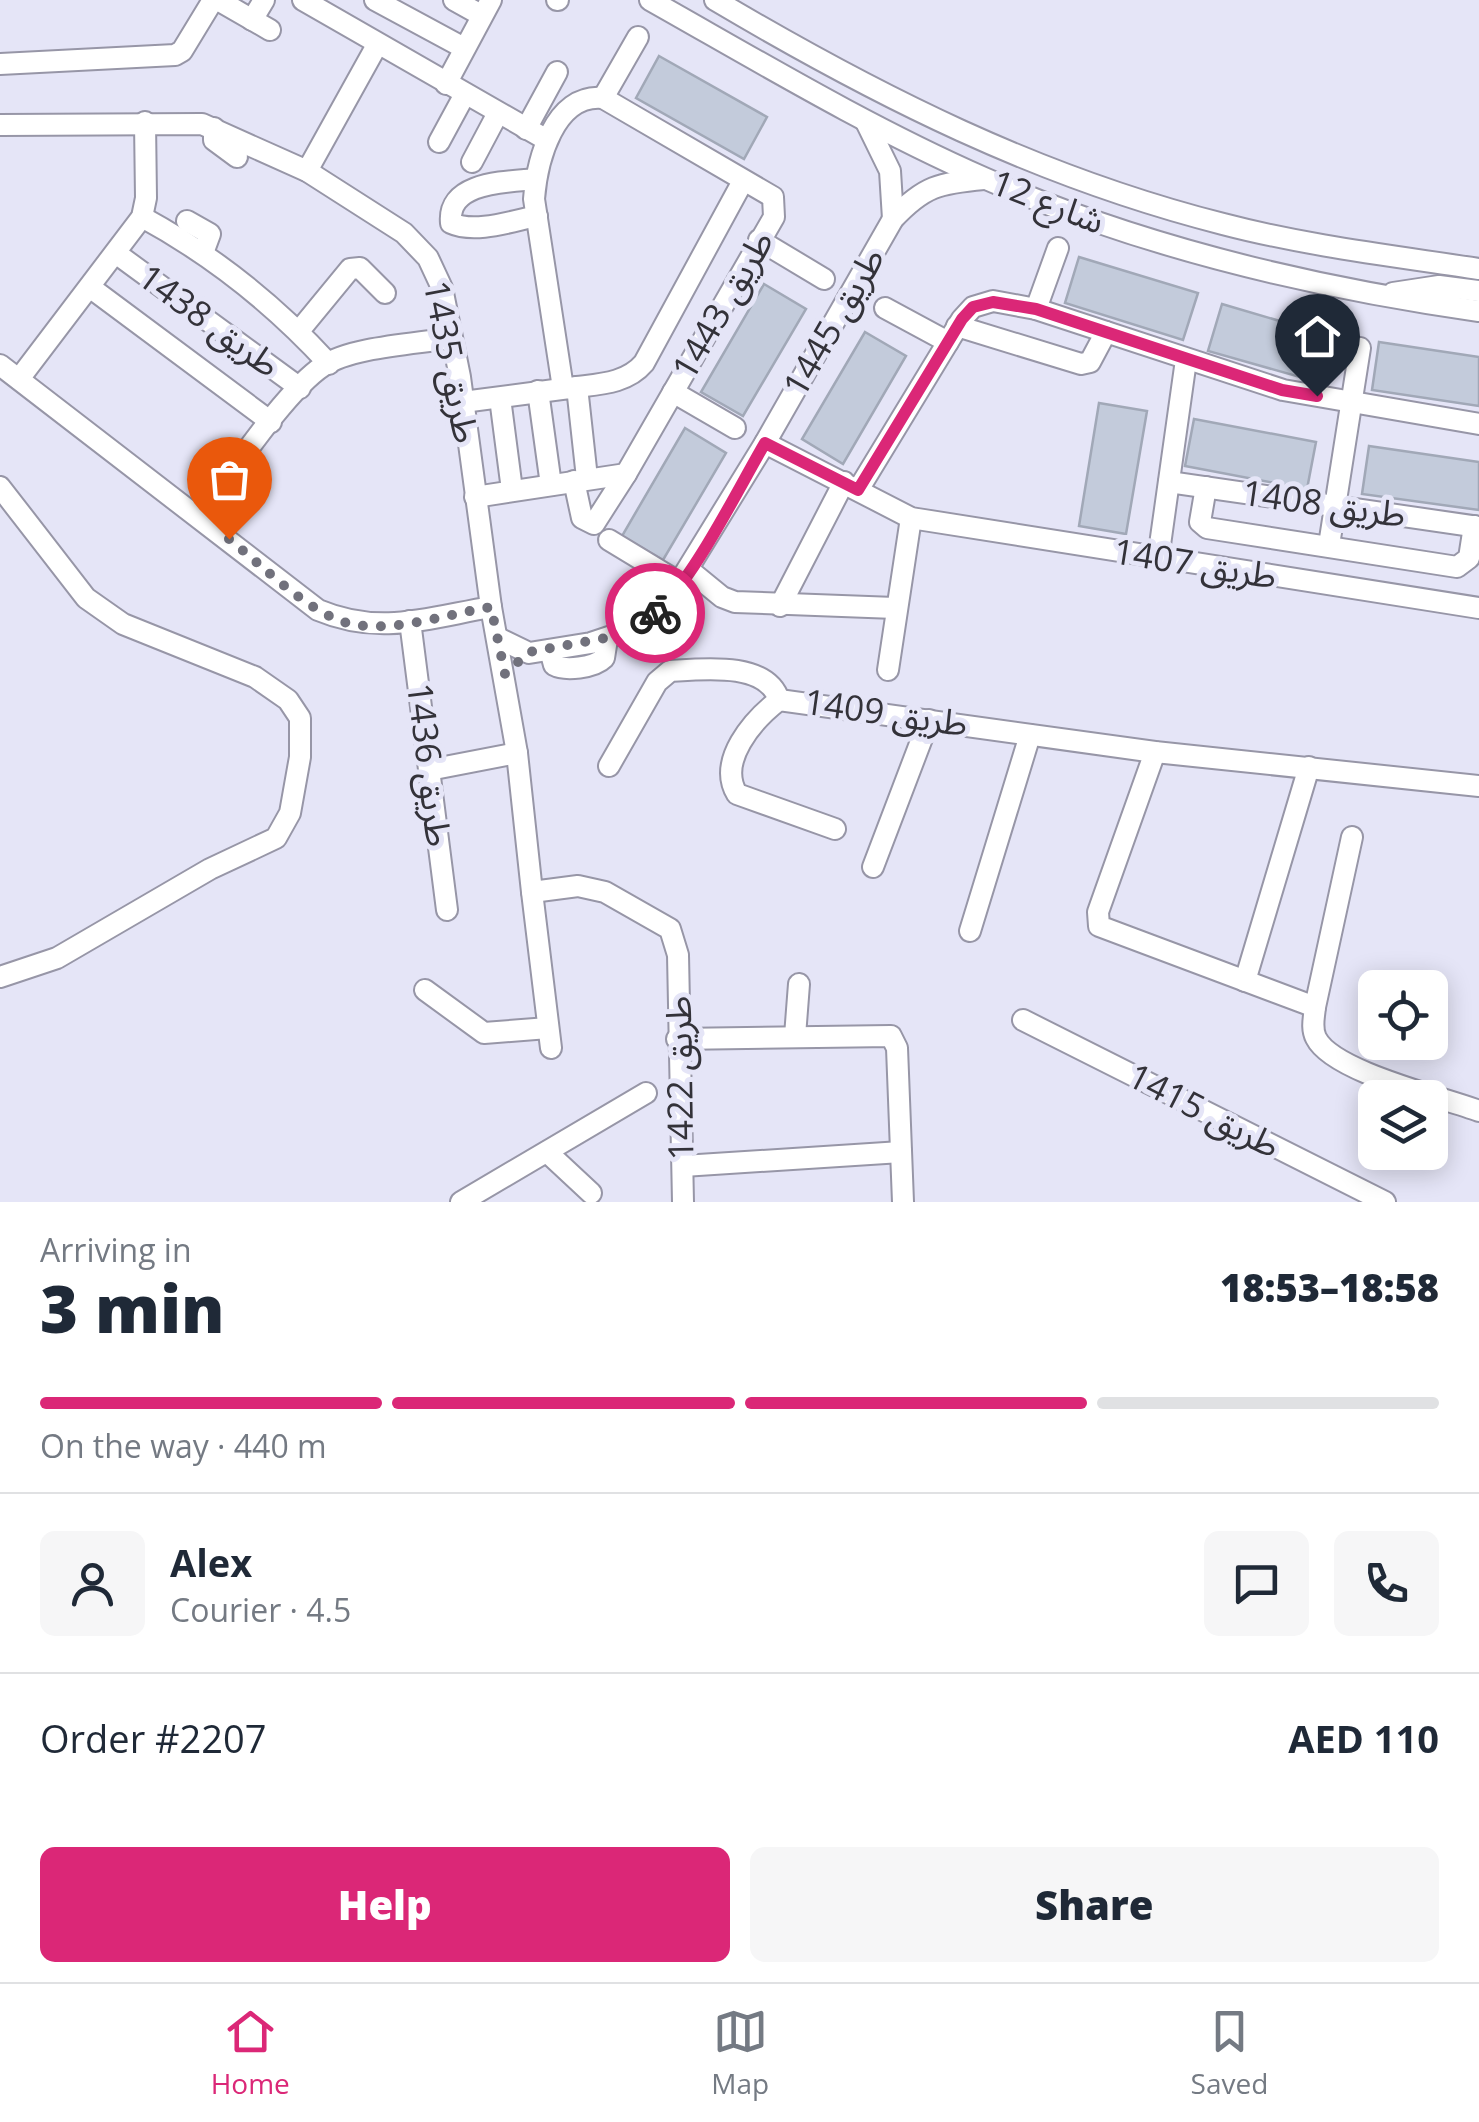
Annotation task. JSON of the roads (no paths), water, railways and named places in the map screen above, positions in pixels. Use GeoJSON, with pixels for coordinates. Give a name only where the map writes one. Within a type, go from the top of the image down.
{"type":"FeatureCollection","features":[{"type":"Feature","properties":{"kind":"street"},"geometry":{"type":"LineString","coordinates":[[0,64],[175,56],[215,0],[261,25],[264,0]]}},
{"type":"Feature","properties":{"kind":"street"},"geometry":{"type":"LineString","coordinates":[[375,0],[464,48]]}},
{"type":"Feature","properties":{"kind":"street"},"geometry":{"type":"LineString","coordinates":[[439,142],[464,48],[486,7],[454,0]]}},
{"type":"Feature","properties":{"kind":"street","name":"شارع 12"},"geometry":{"type":"LineString","coordinates":[[650,0],[866,122],[986,179],[1202,255],[1381,297],[1478,306]]}},
{"type":"Feature","properties":{"kind":"street","name":"شارع 12"},"geometry":{"type":"LineString","coordinates":[[715,0],[858,84],[932,120],[1097,187],[1225,225],[1479,269]]}},
{"type":"Feature","properties":{"kind":"street"},"geometry":{"type":"LineString","coordinates":[[310,1],[377,45],[546,140]]}},
{"type":"Feature","properties":{"kind":"street"},"geometry":{"type":"LineString","coordinates":[[581,479],[570,388],[537,216],[536,179],[546,140],[580,100],[603,98],[638,38]]}},
{"type":"Feature","properties":{"kind":"street"},"geometry":{"type":"LineString","coordinates":[[307,171],[377,45]]}},
{"type":"Feature","properties":{"kind":"street"},"geometry":{"type":"LineString","coordinates":[[526,129],[557,72]]}},
{"type":"Feature","properties":{"kind":"street","name":"طريق 1443"},"geometry":{"type":"LineString","coordinates":[[581,479],[582,518],[594,524],[774,217],[776,205],[773,197],[603,98]]}},
{"type":"Feature","properties":{"kind":"street"},"geometry":{"type":"LineString","coordinates":[[472,162],[498,113]]}},
{"type":"Feature","properties":{"kind":"street","name":"طريق 1435"},"geometry":{"type":"LineString","coordinates":[[0,125],[176,121],[214,128],[307,171],[418,244],[442,288],[517,754],[550,1038],[484,1033],[425,990]]}},
{"type":"Feature","properties":{"kind":"street"},"geometry":{"type":"LineString","coordinates":[[19,380],[118,254],[142,217],[146,198],[145,122]]}},
{"type":"Feature","properties":{"kind":"street","name":"طريق 1445"},"geometry":{"type":"LineString","coordinates":[[866,122],[890,171],[892,219]]}},
{"type":"Feature","properties":{"kind":"street"},"geometry":{"type":"LineString","coordinates":[[214,128],[214,140],[237,156]]}},
{"type":"Feature","properties":{"kind":"street"},"geometry":{"type":"LineString","coordinates":[[536,179],[476,186],[460,198],[450,216],[451,223],[458,227],[537,216]]}},
{"type":"Feature","properties":{"kind":"street","name":"طريق 1445"},"geometry":{"type":"LineString","coordinates":[[540,651],[607,639],[636,628],[666,604],[765,443],[892,219],[912,198],[936,184],[986,179]]}},
{"type":"Feature","properties":{"kind":"street"},"geometry":{"type":"LineString","coordinates":[[463,402],[570,388],[635,374],[743,181]]}},
{"type":"Feature","properties":{"kind":"street","name":"طريق 1438"},"geometry":{"type":"LineString","coordinates":[[142,217],[203,253],[299,331],[329,364]]}},
{"type":"Feature","properties":{"kind":"street"},"geometry":{"type":"LineString","coordinates":[[187,220],[210,234],[203,253]]}},
{"type":"Feature","properties":{"kind":"street"},"geometry":{"type":"LineString","coordinates":[[760,240],[824,280]]}},
{"type":"Feature","properties":{"kind":"street"},"geometry":{"type":"LineString","coordinates":[[1036,309],[1058,248]]}},
{"type":"Feature","properties":{"kind":"street","name":"طريق 1438"},"geometry":{"type":"LineString","coordinates":[[118,254],[300,388]]}},
{"type":"Feature","properties":{"kind":"street","name":"طريق 1438"},"geometry":{"type":"LineString","coordinates":[[299,331],[350,269],[360,268],[385,293]]}},
{"type":"Feature","properties":{"kind":"street","name":"طريق 1438"},"geometry":{"type":"LineString","coordinates":[[92,288],[271,422]]}},
{"type":"Feature","properties":{"kind":"street"},"geometry":{"type":"LineString","coordinates":[[780,606],[851,486],[953,334],[973,307],[984,303],[1036,309],[1282,390],[1479,424]]}},
{"type":"Feature","properties":{"kind":"street"},"geometry":{"type":"LineString","coordinates":[[885,308],[953,334],[1081,364],[1090,362],[1106,332]]}},
{"type":"Feature","properties":{"kind":"street"},"geometry":{"type":"LineString","coordinates":[[670,317],[702,339]]}},
{"type":"Feature","properties":{"kind":"street","name":"طريق 1438"},"geometry":{"type":"LineString","coordinates":[[199,516],[300,388],[329,364],[350,356],[451,338]]}},
{"type":"Feature","properties":{"kind":"street"},"geometry":{"type":"LineString","coordinates":[[1329,544],[1360,348]]}},
{"type":"Feature","properties":{"kind":"street"},"geometry":{"type":"LineString","coordinates":[[1158,559],[1186,360]]}},
{"type":"Feature","properties":{"kind":"street"},"geometry":{"type":"LineString","coordinates":[[0,365],[318,610],[350,624],[410,621],[491,607]]}},
{"type":"Feature","properties":{"kind":"street"},"geometry":{"type":"LineString","coordinates":[[538,392],[551,484]]}},
{"type":"Feature","properties":{"kind":"street"},"geometry":{"type":"LineString","coordinates":[[673,392],[735,428]]}},
{"type":"Feature","properties":{"kind":"street"},"geometry":{"type":"LineString","coordinates":[[500,398],[512,490]]}},
{"type":"Feature","properties":{"kind":"street","name":"طريق 1407"},"geometry":{"type":"LineString","coordinates":[[765,443],[911,518],[1479,608]]}},
{"type":"Feature","properties":{"kind":"street"},"geometry":{"type":"LineString","coordinates":[[476,496],[626,474]]}},
{"type":"Feature","properties":{"kind":"street","name":"طريق 1408"},"geometry":{"type":"LineString","coordinates":[[1168,482],[1476,526]]}},
{"type":"Feature","properties":{"kind":"street"},"geometry":{"type":"LineString","coordinates":[[1206,487],[1200,522],[1207,528],[1457,567],[1469,558],[1476,526]]}},
{"type":"Feature","properties":{"kind":"street"},"geometry":{"type":"LineString","coordinates":[[0,488],[86,598],[122,624],[255,677],[288,700],[300,718],[300,757],[290,812],[276,838],[210,870],[57,958],[0,977]]}},
{"type":"Feature","properties":{"kind":"street"},"geometry":{"type":"LineString","coordinates":[[888,670],[911,518]]}},
{"type":"Feature","properties":{"kind":"street"},"geometry":{"type":"LineString","coordinates":[[608,540],[722,597],[750,604],[896,608]]}},
{"type":"Feature","properties":{"kind":"street","name":"طريق 1436"},"geometry":{"type":"LineString","coordinates":[[410,621],[447,910]]}},
{"type":"Feature","properties":{"kind":"street"},"geometry":{"type":"LineString","coordinates":[[498,638],[540,651]]}},
{"type":"Feature","properties":{"kind":"street"},"geometry":{"type":"LineString","coordinates":[[505,674],[540,651]]}},
{"type":"Feature","properties":{"kind":"street"},"geometry":{"type":"LineString","coordinates":[[609,766],[656,682],[670,671],[752,674],[769,682],[778,700]]}},
{"type":"Feature","properties":{"kind":"street","name":"طريق 1409"},"geometry":{"type":"LineString","coordinates":[[835,829],[737,794],[730,783],[742,738],[778,700],[1155,752],[1479,786]]}},
{"type":"Feature","properties":{"kind":"street"},"geometry":{"type":"LineString","coordinates":[[873,867],[929,720]]}},
{"type":"Feature","properties":{"kind":"street"},"geometry":{"type":"LineString","coordinates":[[970,931],[1030,735]]}},
{"type":"Feature","properties":{"kind":"street"},"geometry":{"type":"LineString","coordinates":[[1155,752],[1097,921],[1106,931],[1315,1007]]}},
{"type":"Feature","properties":{"kind":"street"},"geometry":{"type":"LineString","coordinates":[[430,770],[517,754]]}},
{"type":"Feature","properties":{"kind":"street"},"geometry":{"type":"LineString","coordinates":[[1246,980],[1309,768]]}},
{"type":"Feature","properties":{"kind":"street"},"geometry":{"type":"LineString","coordinates":[[1352,837],[1313,1028],[1328,1053],[1343,1062],[1479,1111]]}},
{"type":"Feature","properties":{"kind":"street","name":"طريق 1422"},"geometry":{"type":"LineString","coordinates":[[532,892],[578,886],[606,892],[670,929],[678,955],[683,1202]]}},
{"type":"Feature","properties":{"kind":"street"},"geometry":{"type":"LineString","coordinates":[[795,1036],[799,984]]}},
{"type":"Feature","properties":{"kind":"street","name":"طريق 1415"},"geometry":{"type":"LineString","coordinates":[[1022,1020],[1385,1202]]}},
{"type":"Feature","properties":{"kind":"street"},"geometry":{"type":"LineString","coordinates":[[677,1038],[882,1034],[894,1040],[903,1202]]}},
{"type":"Feature","properties":{"kind":"street"},"geometry":{"type":"LineString","coordinates":[[462,1202],[646,1092]]}},
{"type":"Feature","properties":{"kind":"street"},"geometry":{"type":"LineString","coordinates":[[547,1152],[592,1193]]}},
{"type":"Feature","properties":{"kind":"street"},"geometry":{"type":"LineString","coordinates":[[683,1166],[901,1152]]}}]}
